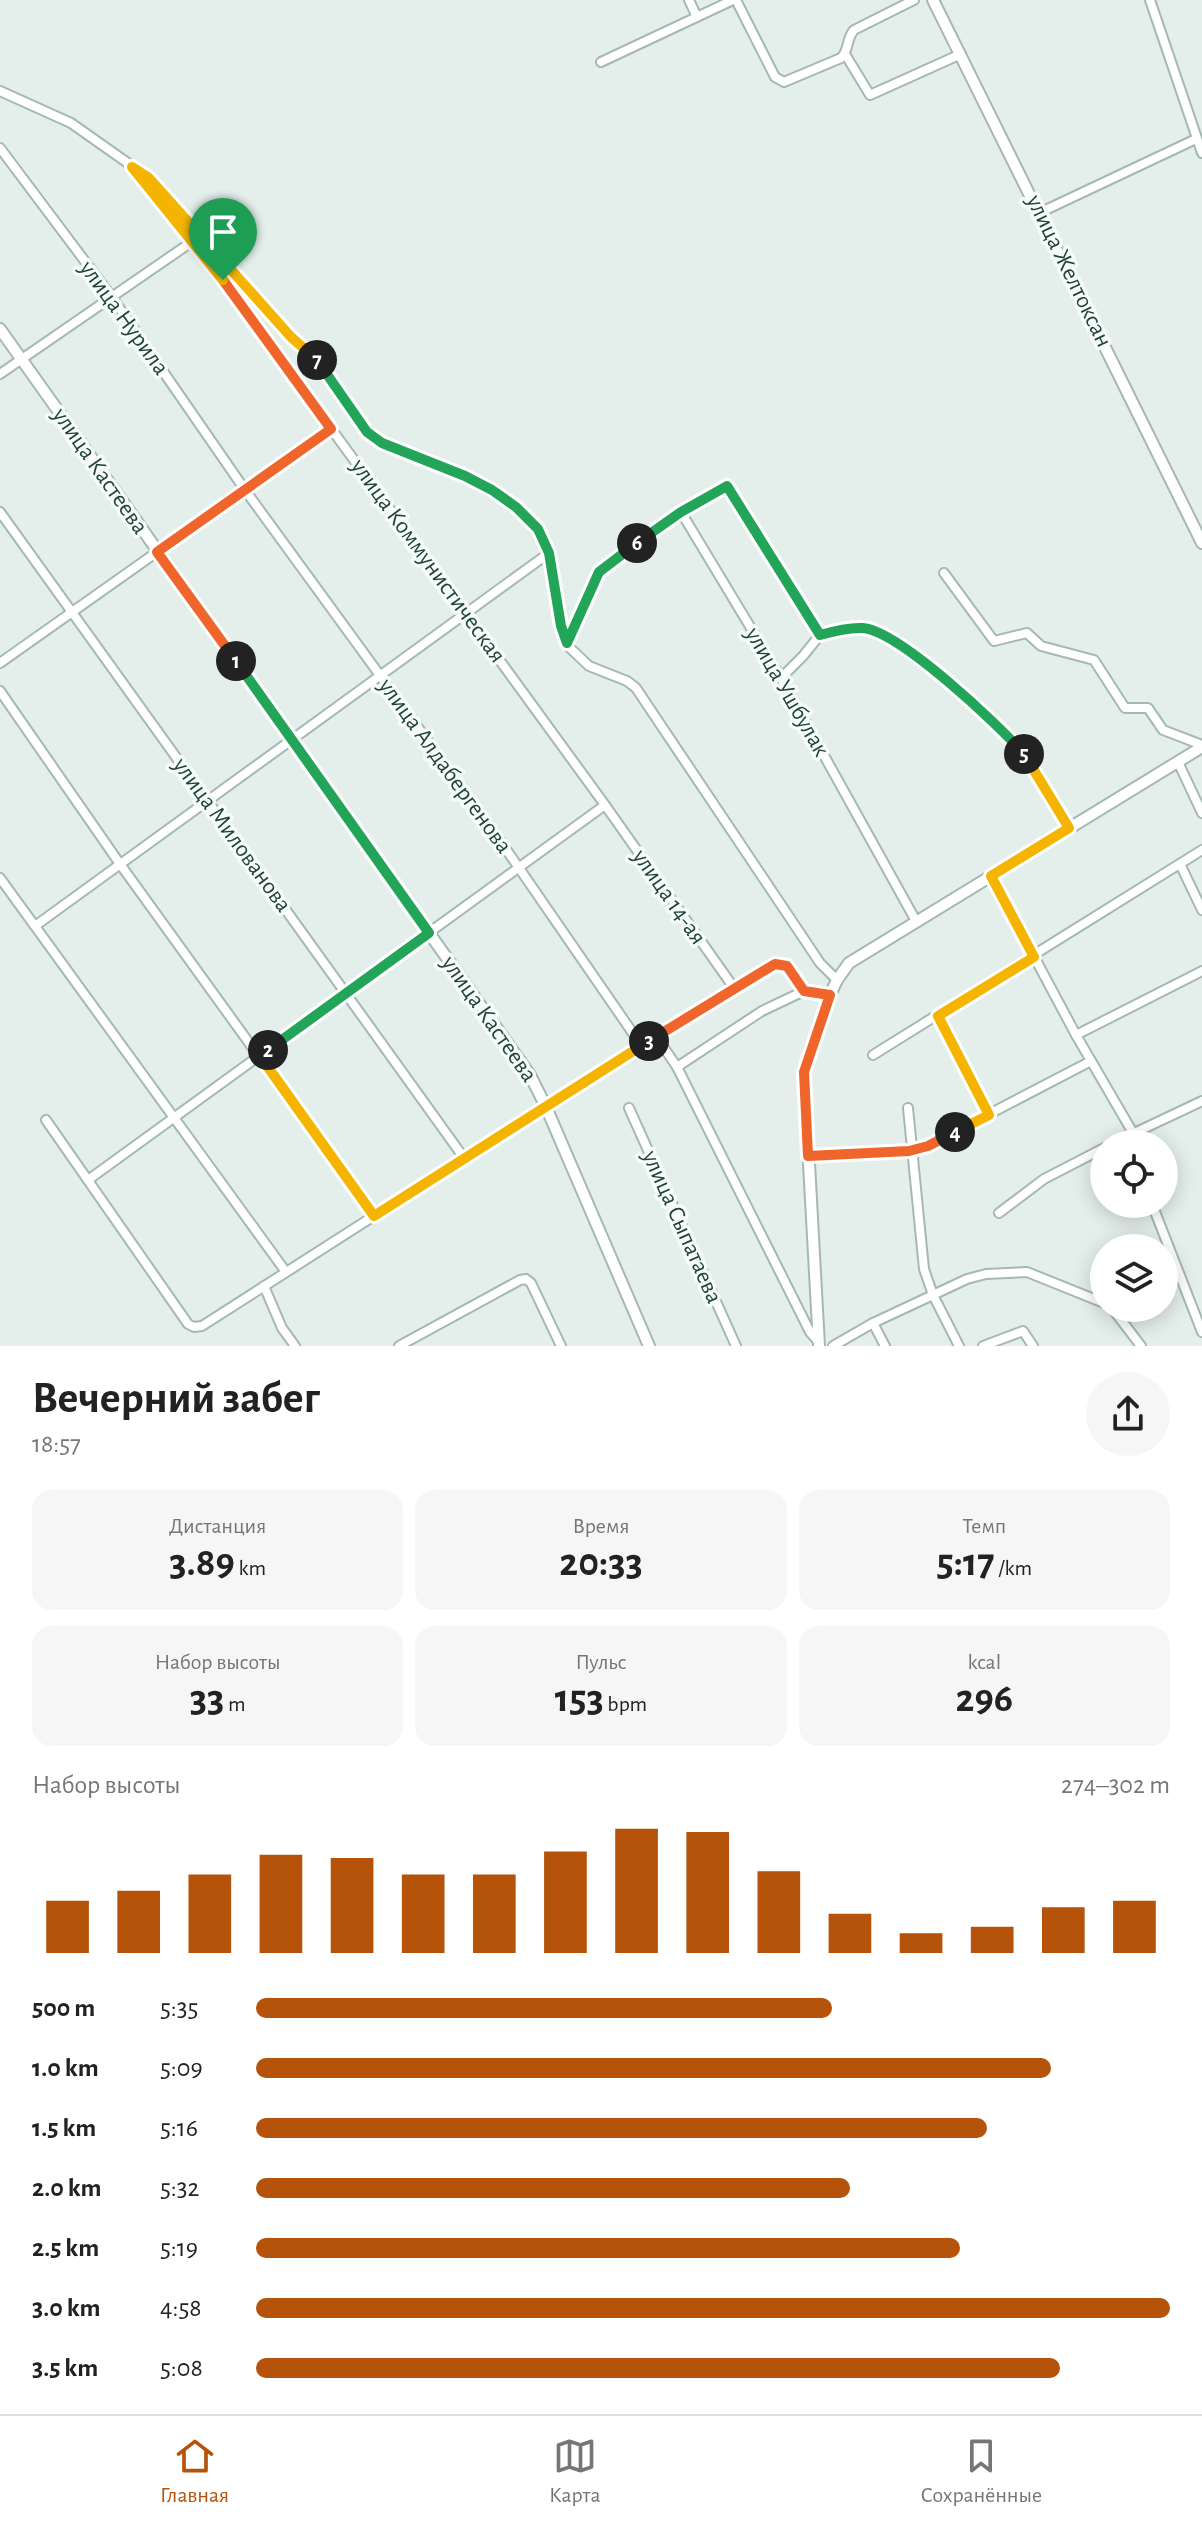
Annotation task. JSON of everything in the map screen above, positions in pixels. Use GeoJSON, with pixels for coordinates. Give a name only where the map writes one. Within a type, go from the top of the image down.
{"type":"FeatureCollection","features":[{"type":"Feature","properties":{"kind":"street"},"geometry":{"type":"LineString","coordinates":[[689,0],[697,17]]}},
{"type":"Feature","properties":{"kind":"street"},"geometry":{"type":"LineString","coordinates":[[601,62],[734,0],[780,81],[837,60],[845,54]]}},
{"type":"Feature","properties":{"kind":"street"},"geometry":{"type":"LineString","coordinates":[[914,0],[854,30],[847,38],[845,54],[870,95],[961,54]]}},
{"type":"Feature","properties":{"kind":"street","name":"улица Желтоксан"},"geometry":{"type":"LineString","coordinates":[[933,0],[1202,543]]}},
{"type":"Feature","properties":{"kind":"street"},"geometry":{"type":"LineString","coordinates":[[1150,0],[1202,153]]}},
{"type":"Feature","properties":{"kind":"street"},"geometry":{"type":"LineString","coordinates":[[1,93],[71,123],[149,178],[291,337],[324,368],[352,414],[367,432],[382,443],[492,490],[516,507],[538,529],[549,553],[561,626],[567,643],[578,659],[636,688],[820,963],[837,980]]}},
{"type":"Feature","properties":{"kind":"street"},"geometry":{"type":"LineString","coordinates":[[1039,213],[1196,139]]}},
{"type":"Feature","properties":{"kind":"street","name":"улица Нурила"},"geometry":{"type":"LineString","coordinates":[[0,148],[111,296],[245,490]]}},
{"type":"Feature","properties":{"kind":"street","name":"улица Коммунистическая"},"geometry":{"type":"LineString","coordinates":[[132,167],[193,241],[605,805]]}},
{"type":"Feature","properties":{"kind":"street"},"geometry":{"type":"LineString","coordinates":[[0,374],[193,241]]}},
{"type":"Feature","properties":{"kind":"street","name":"улица Кастеева"},"geometry":{"type":"LineString","coordinates":[[0,329],[530,1075],[649,1346]]}},
{"type":"Feature","properties":{"kind":"street"},"geometry":{"type":"LineString","coordinates":[[0,663],[331,429]]}},
{"type":"Feature","properties":{"kind":"street"},"geometry":{"type":"LineString","coordinates":[[567,643],[599,572],[681,512],[727,486],[820,635]]}},
{"type":"Feature","properties":{"kind":"street","name":"улица Алдабергенова"},"geometry":{"type":"LineString","coordinates":[[245,490],[519,867],[641,1045]]}},
{"type":"Feature","properties":{"kind":"street","name":"улица Милованова"},"geometry":{"type":"LineString","coordinates":[[0,512],[464,1158]]}},
{"type":"Feature","properties":{"kind":"street","name":"улица Ушбулак"},"geometry":{"type":"LineString","coordinates":[[681,512],[781,678],[916,921]]}},
{"type":"Feature","properties":{"kind":"street"},"geometry":{"type":"LineString","coordinates":[[35,926],[549,553]]}},
{"type":"Feature","properties":{"kind":"street"},"geometry":{"type":"LineString","coordinates":[[944,573],[994,641],[1027,633],[1041,646],[1094,660],[1125,708],[1148,708],[1163,730],[1202,746]]}},
{"type":"Feature","properties":{"kind":"street"},"geometry":{"type":"LineString","coordinates":[[781,678],[820,635],[866,628],[894,642],[958,690],[1002,729],[1030,762],[1069,828]]}},
{"type":"Feature","properties":{"kind":"street"},"geometry":{"type":"LineString","coordinates":[[0,691],[120,864],[374,1216]]}},
{"type":"Feature","properties":{"kind":"street"},"geometry":{"type":"LineString","coordinates":[[818,1343],[804,1072],[837,980],[849,963],[1202,746]]}},
{"type":"Feature","properties":{"kind":"street"},"geometry":{"type":"LineString","coordinates":[[1178,762],[1202,813]]}},
{"type":"Feature","properties":{"kind":"street"},"geometry":{"type":"LineString","coordinates":[[88,1180],[605,805]]}},
{"type":"Feature","properties":{"kind":"street","name":"улица 14-ая"},"geometry":{"type":"LineString","coordinates":[[605,805],[734,988]]}},
{"type":"Feature","properties":{"kind":"street"},"geometry":{"type":"LineString","coordinates":[[873,1055],[1202,850]]}},
{"type":"Feature","properties":{"kind":"street"},"geometry":{"type":"LineString","coordinates":[[1180,864],[1202,910]]}},
{"type":"Feature","properties":{"kind":"street"},"geometry":{"type":"LineString","coordinates":[[991,876],[1076,1035],[1131,1130]]}},
{"type":"Feature","properties":{"kind":"street"},"geometry":{"type":"LineString","coordinates":[[0,878],[286,1272]]}},
{"type":"Feature","properties":{"kind":"street"},"geometry":{"type":"LineString","coordinates":[[46,1120],[188,1324],[202,1326],[641,1045],[775,964],[787,966],[804,991]]}},
{"type":"Feature","properties":{"kind":"street"},"geometry":{"type":"LineString","coordinates":[[1076,1035],[1202,971]]}},
{"type":"Feature","properties":{"kind":"street"},"geometry":{"type":"LineString","coordinates":[[677,1067],[762,1011],[804,991],[830,995]]}},
{"type":"Feature","properties":{"kind":"street"},"geometry":{"type":"LineString","coordinates":[[938,1016],[989,1115]]}},
{"type":"Feature","properties":{"kind":"street"},"geometry":{"type":"LineString","coordinates":[[656,1036],[677,1067],[818,1343]]}},
{"type":"Feature","properties":{"kind":"street"},"geometry":{"type":"LineString","coordinates":[[808,1156],[911,1150],[928,1146],[1091,1061]]}},
{"type":"Feature","properties":{"kind":"street"},"geometry":{"type":"LineString","coordinates":[[1139,1130],[1202,1101]]}},
{"type":"Feature","properties":{"kind":"street","name":"улица Сыпатаева"},"geometry":{"type":"LineString","coordinates":[[629,1108],[736,1346]]}},
{"type":"Feature","properties":{"kind":"street"},"geometry":{"type":"LineString","coordinates":[[908,1108],[924,1269],[933,1295],[959,1346]]}},
{"type":"Feature","properties":{"kind":"street"},"geometry":{"type":"LineString","coordinates":[[999,1213],[1044,1179],[1090,1155]]}},
{"type":"Feature","properties":{"kind":"street"},"geometry":{"type":"LineString","coordinates":[[1157,1218],[1202,1332]]}},
{"type":"Feature","properties":{"kind":"street"},"geometry":{"type":"LineString","coordinates":[[833,1346],[873,1323],[986,1274],[1027,1272],[1090,1297]]}},
{"type":"Feature","properties":{"kind":"street"},"geometry":{"type":"LineString","coordinates":[[399,1346],[526,1279],[531,1283],[561,1346]]}},
{"type":"Feature","properties":{"kind":"street"},"geometry":{"type":"LineString","coordinates":[[264,1286],[282,1328],[295,1346]]}},
{"type":"Feature","properties":{"kind":"street"},"geometry":{"type":"LineString","coordinates":[[1123,1322],[1141,1346]]}},
{"type":"Feature","properties":{"kind":"street"},"geometry":{"type":"LineString","coordinates":[[873,1323],[885,1346]]}},
{"type":"Feature","properties":{"kind":"street"},"geometry":{"type":"LineString","coordinates":[[983,1346],[1023,1331],[1033,1346]]}},
{"type":"Feature","properties":{"kind":"route"},"geometry":{"type":"LineString","coordinates":[[132,167],[149,178],[291,337],[315,357],[367,432],[382,443],[492,490],[516,507],[538,529],[549,553],[561,626],[567,643],[595,578],[604,566],[681,512],[727,486],[820,635],[866,628],[894,642],[958,690],[1002,729],[1030,762],[1069,828],[991,876],[1034,957],[938,1016],[989,1115],[928,1146],[909,1151],[808,1156],[804,1072],[830,995],[804,991],[787,966],[775,964],[641,1045],[374,1216],[260,1056],[429,933],[157,552],[331,429],[223,280],[132,167]]}}]}
